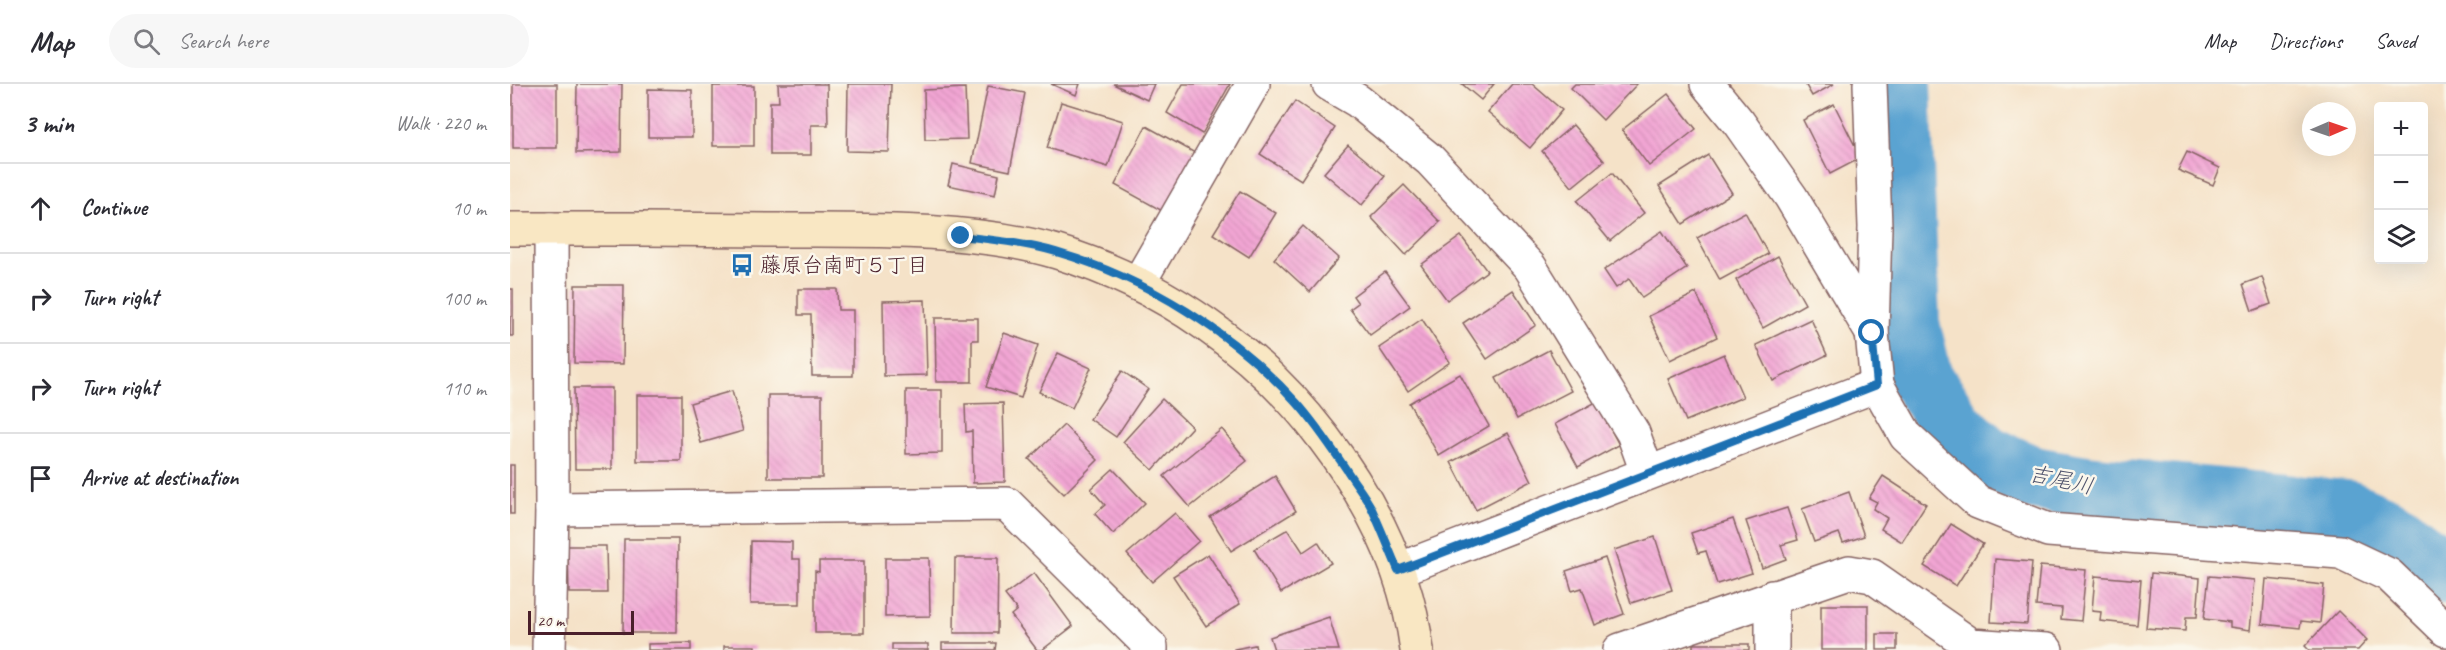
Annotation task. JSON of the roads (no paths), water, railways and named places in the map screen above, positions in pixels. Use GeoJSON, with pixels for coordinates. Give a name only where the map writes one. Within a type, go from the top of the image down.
{"type":"FeatureCollection","features":[{"type":"Feature","properties":{"kind":"street"},"geometry":{"type":"LineString","coordinates":[[1138,284],[1253,84]]}},
{"type":"Feature","properties":{"kind":"street"},"geometry":{"type":"LineString","coordinates":[[1329,84],[1358,101],[1430,160],[1530,267],[1633,433],[1647,472]]}},
{"type":"Feature","properties":{"kind":"street"},"geometry":{"type":"LineString","coordinates":[[1707,84],[1739,123],[1791,197],[1872,333]]}},
{"type":"Feature","properties":{"kind":"street"},"geometry":{"type":"LineString","coordinates":[[1870,84],[1875,226],[1872,333],[1877,385],[1906,436],[1978,502],[2048,530],[2340,552],[2389,575],[2446,630]]}},
{"type":"Feature","properties":{"kind":"street"},"geometry":{"type":"LineString","coordinates":[[510,229],[840,230],[961,236],[1055,252],[1097,266],[1138,284],[1200,320],[1252,359],[1298,403],[1335,452],[1370,506],[1398,570],[1416,650]]}},
{"type":"Feature","properties":{"kind":"street"},"geometry":{"type":"LineString","coordinates":[[549,650],[552,509],[551,229]]}},
{"type":"Feature","properties":{"kind":"street"},"geometry":{"type":"LineString","coordinates":[[1398,570],[1877,385]]}},
{"type":"Feature","properties":{"kind":"street"},"geometry":{"type":"LineString","coordinates":[[552,509],[1007,504],[1151,647],[1151,650]]}},
{"type":"Feature","properties":{"kind":"street"},"geometry":{"type":"LineString","coordinates":[[1620,650],[1849,572],[1872,576],[1971,647],[2046,650]]}},
{"type":"Feature","properties":{"kind":"street"},"geometry":{"type":"LineString","coordinates":[[1772,597],[1772,650]]}},
{"type":"Feature","properties":{"kind":"waterway","name":"吉尾川"},"geometry":{"type":"LineString","coordinates":[[1899,84],[1908,324],[1921,378],[1953,427],[1985,456],[2033,478],[2086,487],[2347,512],[2391,531],[2446,572]]}},
{"type":"Feature","properties":{"kind":"place","name":"藤原台南町５丁目"},"geometry":{"type":"Point","coordinates":[742,265]}}]}
